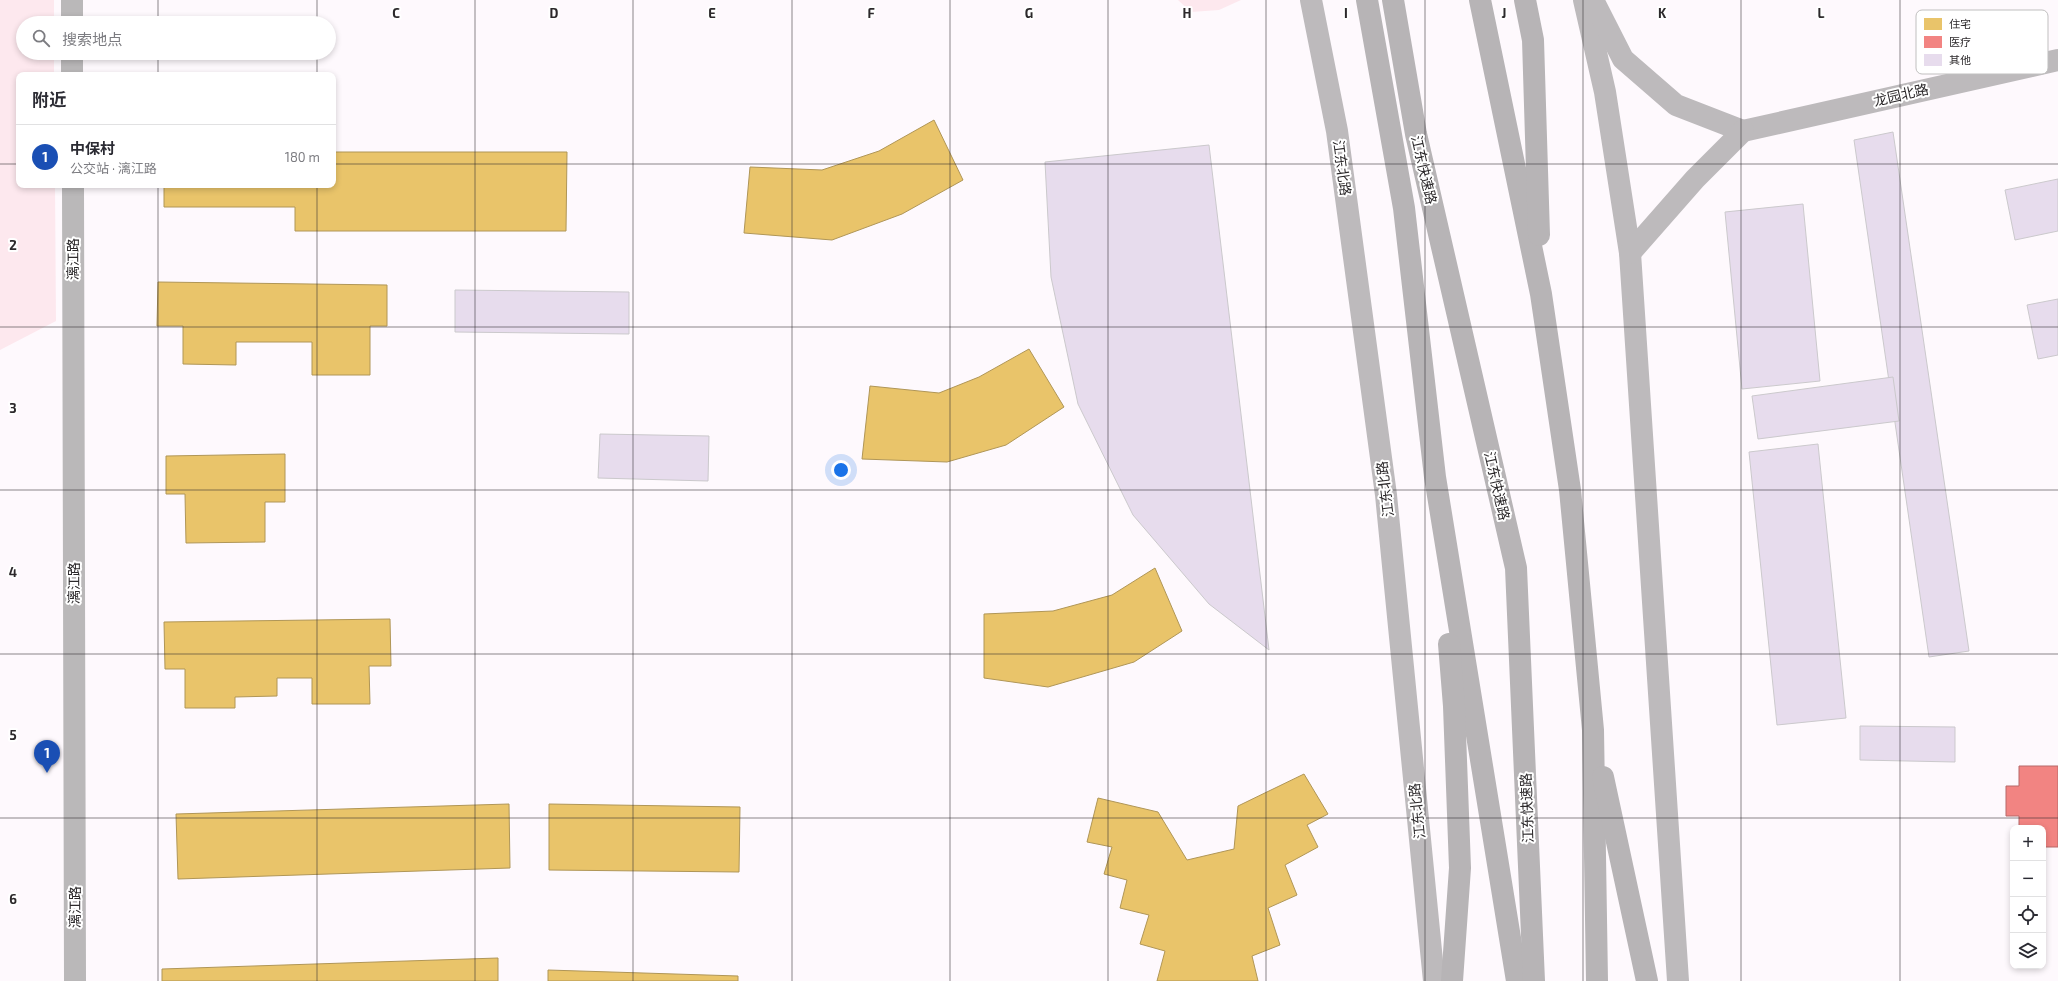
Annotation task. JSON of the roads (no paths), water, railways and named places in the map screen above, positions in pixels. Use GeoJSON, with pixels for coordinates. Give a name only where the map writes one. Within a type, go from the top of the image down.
{"type":"FeatureCollection","features":[{"type":"Feature","properties":{"kind":"highway"},"geometry":{"type":"LineString","coordinates":[[1367,0],[1404,208],[1435,477],[1454,706],[1459,853],[1452,981]]}},
{"type":"Feature","properties":{"kind":"highway","name":"江东快速路"},"geometry":{"type":"LineString","coordinates":[[1392,0],[1416,134],[1516,568],[1534,981]]}},
{"type":"Feature","properties":{"kind":"highway"},"geometry":{"type":"LineString","coordinates":[[1480,0],[1541,294],[1570,490],[1592,730],[1597,981]]}},
{"type":"Feature","properties":{"kind":"highway"},"geometry":{"type":"LineString","coordinates":[[1525,0],[1533,40],[1541,294]]}},
{"type":"Feature","properties":{"kind":"highway"},"geometry":{"type":"LineString","coordinates":[[1435,477],[1517,981]]}},
{"type":"Feature","properties":{"kind":"highway"},"geometry":{"type":"LineString","coordinates":[[1592,730],[1647,981]]}},
{"type":"Feature","properties":{"kind":"main road","name":"江东北路"},"geometry":{"type":"LineString","coordinates":[[1311,0],[1337,131],[1386,495],[1434,981]]}},
{"type":"Feature","properties":{"kind":"main road"},"geometry":{"type":"LineString","coordinates":[[1584,0],[1605,92],[1630,253],[1678,981]]}},
{"type":"Feature","properties":{"kind":"main road"},"geometry":{"type":"LineString","coordinates":[[1593,0],[1623,60],[1676,105],[1743,131],[1695,179],[1630,253]]}},
{"type":"Feature","properties":{"kind":"main road","name":"龙园北路"},"geometry":{"type":"LineString","coordinates":[[2048,62],[2058,60]]}},
{"type":"Feature","properties":{"kind":"main road","name":"龙园北路"},"geometry":{"type":"LineString","coordinates":[[1743,131],[1996,74]]}},
{"type":"Feature","properties":{"kind":"street"},"geometry":{"type":"LineString","coordinates":[[72,0],[72,16]]}},
{"type":"Feature","properties":{"kind":"street"},"geometry":{"type":"LineString","coordinates":[[72,60],[72,72]]}},
{"type":"Feature","properties":{"kind":"street","name":"漓江路"},"geometry":{"type":"LineString","coordinates":[[73,188],[75,981]]}},
{"type":"Feature","properties":{"kind":"place","name":"中保村"},"geometry":{"type":"Point","coordinates":[47,773]}}]}
